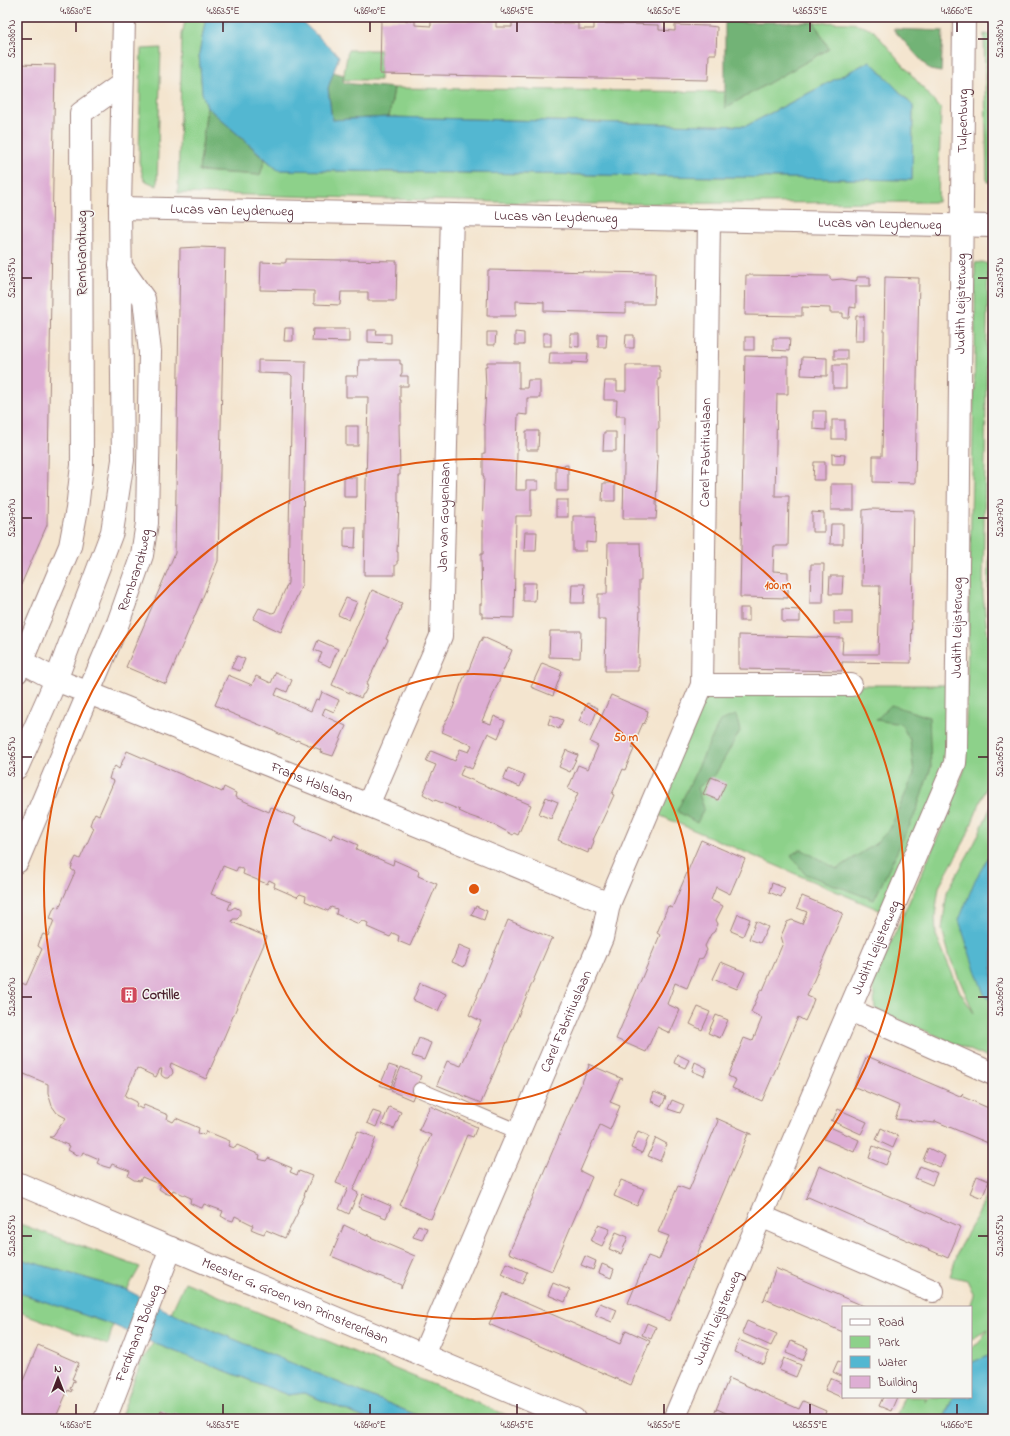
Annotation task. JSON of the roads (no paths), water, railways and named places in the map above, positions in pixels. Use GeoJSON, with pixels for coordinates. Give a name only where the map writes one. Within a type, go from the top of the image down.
{"type":"FeatureCollection","features":[{"type":"Feature","properties":{"kind":"street"},"geometry":{"type":"LineString","coordinates":[[17,768],[56,680],[112,532],[123,460],[120,208],[124,17]]}},
{"type":"Feature","properties":{"kind":"street","name":"Tulpenburg"},"geometry":{"type":"LineString","coordinates":[[962,224],[964,17]]}},
{"type":"Feature","properties":{"kind":"street","name":"Rembrandtweg"},"geometry":{"type":"LineString","coordinates":[[19,664],[70,546],[77,509],[82,465],[81,113],[122,84]]}},
{"type":"Feature","properties":{"kind":"street","name":"Lucas van Leydenweg"},"geometry":{"type":"LineString","coordinates":[[120,208],[962,224],[993,226]]}},
{"type":"Feature","properties":{"kind":"street","name":"Jan van Goyenlaan"},"geometry":{"type":"LineString","coordinates":[[368,805],[441,636],[452,215]]}},
{"type":"Feature","properties":{"kind":"street","name":"Carel Fabritiuslaan"},"geometry":{"type":"LineString","coordinates":[[423,1355],[602,938],[609,904],[702,685],[709,220]]}},
{"type":"Feature","properties":{"kind":"street","name":"Judith Leijsterweg"},"geometry":{"type":"LineString","coordinates":[[674,1419],[955,763],[962,224]]}},
{"type":"Feature","properties":{"kind":"street","name":"Rembrandtweg"},"geometry":{"type":"LineString","coordinates":[[17,862],[89,693],[118,622],[142,556],[146,523],[150,352],[144,299],[120,265]]}},
{"type":"Feature","properties":{"kind":"street","name":"Frans Halslaan"},"geometry":{"type":"LineString","coordinates":[[19,664],[609,904]]}},
{"type":"Feature","properties":{"kind":"street"},"geometry":{"type":"LineString","coordinates":[[702,685],[852,685]]}},
{"type":"Feature","properties":{"kind":"street","name":"Judith Leijsterweg"},"geometry":{"type":"LineString","coordinates":[[850,1010],[993,1074]]}},
{"type":"Feature","properties":{"kind":"street","name":"Meester G. Groen van Prinstererlaan"},"geometry":{"type":"LineString","coordinates":[[17,1183],[574,1419]]}},
{"type":"Feature","properties":{"kind":"street"},"geometry":{"type":"LineString","coordinates":[[761,1216],[933,1291]]}},
{"type":"Feature","properties":{"kind":"street","name":"Ferdinand Bolweg"},"geometry":{"type":"LineString","coordinates":[[105,1419],[171,1248]]}},
{"type":"Feature","properties":{"kind":"lane"},"geometry":{"type":"LineString","coordinates":[[420,1090],[519,1132]]}},
{"type":"Feature","properties":{"kind":"water"},"geometry":{"type":"Polygon","coordinates":[[[206,17],[297,17],[339,56],[328,88],[332,120],[389,117],[746,126],[870,61],[913,106],[912,180],[278,170],[207,107],[202,93],[199,54],[206,17]]]}},
{"type":"Feature","properties":{"kind":"water"},"geometry":{"type":"Polygon","coordinates":[[[993,850],[993,1003],[984,994],[959,920],[975,880],[993,850]]]}},
{"type":"Feature","properties":{"kind":"water"},"geometry":{"type":"Polygon","coordinates":[[[17,1258],[127,1290],[171,1313],[426,1419],[367,1419],[304,1393],[288,1395],[153,1343],[113,1325],[17,1292],[17,1258]]]}},
{"type":"Feature","properties":{"kind":"water"},"geometry":{"type":"Polygon","coordinates":[[[993,1353],[993,1419],[944,1419],[953,1398],[972,1398],[972,1363],[993,1353]]]}},
{"type":"Feature","properties":{"kind":"place","name":"Cortille"},"geometry":{"type":"Point","coordinates":[129,995]}}]}
